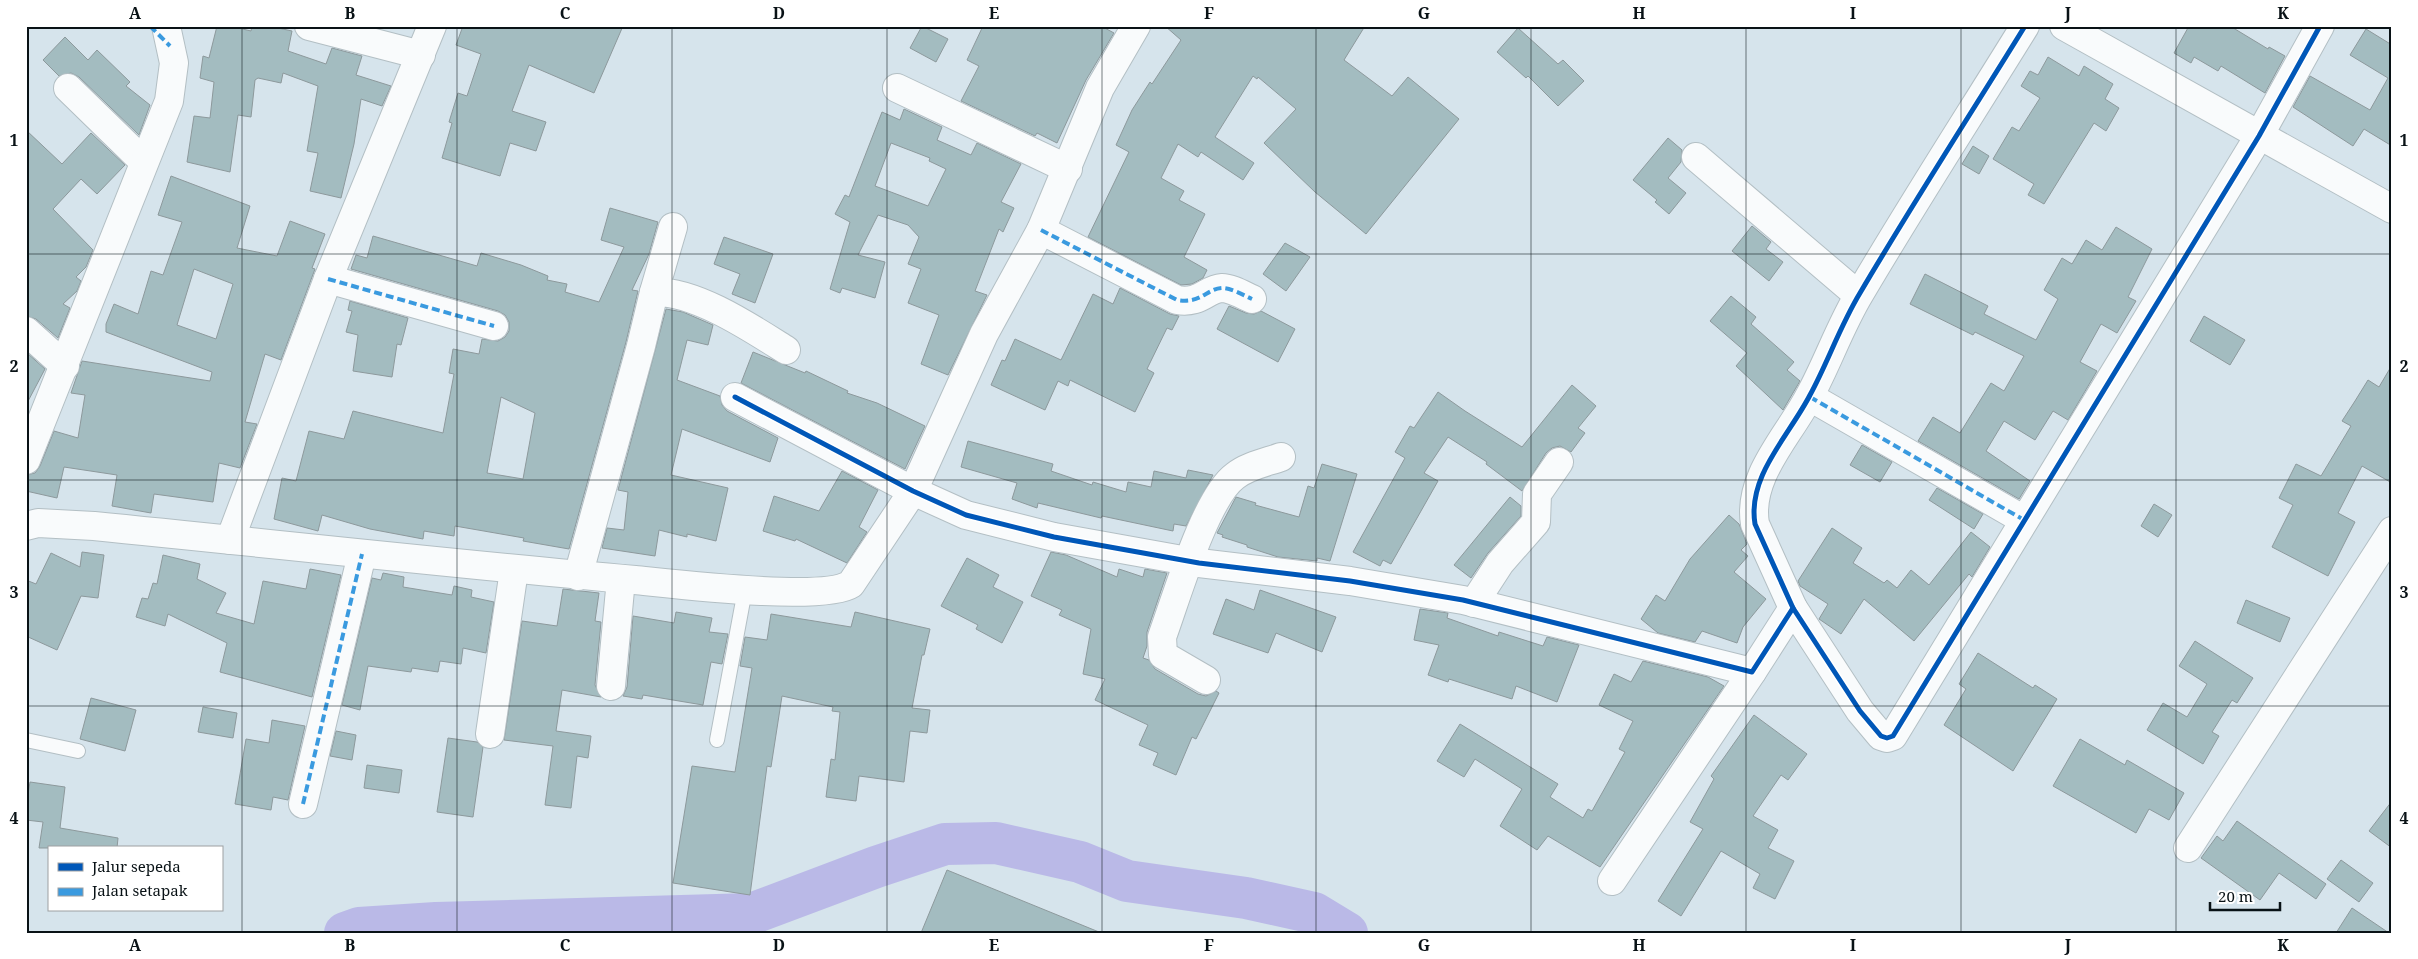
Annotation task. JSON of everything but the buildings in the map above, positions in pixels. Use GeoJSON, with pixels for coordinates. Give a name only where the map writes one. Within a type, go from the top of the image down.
{"type":"FeatureCollection","features":[{"type":"Feature","properties":{"kind":"street"},"geometry":{"type":"LineString","coordinates":[[26,460],[169,102],[174,75],[168,36],[150,26]]}},
{"type":"Feature","properties":{"kind":"street"},"geometry":{"type":"LineString","coordinates":[[309,26],[421,55]]}},
{"type":"Feature","properties":{"kind":"street"},"geometry":{"type":"LineString","coordinates":[[230,540],[328,279],[432,26]]}},
{"type":"Feature","properties":{"kind":"street"},"geometry":{"type":"LineString","coordinates":[[26,526],[38,523],[54,523],[514,570],[745,590],[828,590],[846,588],[852,584],[913,491],[984,334],[1041,230],[1068,169],[1100,88],[1136,26]]}},
{"type":"Feature","properties":{"kind":"street"},"geometry":{"type":"LineString","coordinates":[[2025,26],[1858,295],[1810,397],[1765,470],[1756,491],[1753,510],[1755,524],[1793,608],[1860,711],[1881,736],[1887,738],[1893,736],[2259,136],[2320,26]]}},
{"type":"Feature","properties":{"kind":"street"},"geometry":{"type":"LineString","coordinates":[[2064,26],[2392,209]]}},
{"type":"Feature","properties":{"kind":"street"},"geometry":{"type":"LineString","coordinates":[[68,88],[144,162]]}},
{"type":"Feature","properties":{"kind":"street"},"geometry":{"type":"LineString","coordinates":[[897,88],[1068,169]]}},
{"type":"Feature","properties":{"kind":"street"},"geometry":{"type":"LineString","coordinates":[[1696,157],[1858,295]]}},
{"type":"Feature","properties":{"kind":"street"},"geometry":{"type":"LineString","coordinates":[[578,576],[673,227]]}},
{"type":"Feature","properties":{"kind":"street"},"geometry":{"type":"LineString","coordinates":[[1041,230],[1177,300],[1201,298],[1212,291],[1224,288],[1252,298]]}},
{"type":"Feature","properties":{"kind":"street"},"geometry":{"type":"LineString","coordinates":[[328,279],[494,326]]}},
{"type":"Feature","properties":{"kind":"street"},"geometry":{"type":"LineString","coordinates":[[654,292],[671,293],[722,312],[786,350]]}},
{"type":"Feature","properties":{"kind":"street"},"geometry":{"type":"LineString","coordinates":[[26,330],[65,366]]}},
{"type":"Feature","properties":{"kind":"street"},"geometry":{"type":"LineString","coordinates":[[735,397],[913,491],[966,514],[1027,530],[1189,561],[1350,581],[1474,603],[1752,672]]}},
{"type":"Feature","properties":{"kind":"street"},"geometry":{"type":"LineString","coordinates":[[1810,397],[2024,520]]}},
{"type":"Feature","properties":{"kind":"street"},"geometry":{"type":"LineString","coordinates":[[1206,680],[1170,661],[1163,655],[1161,648],[1162,636],[1206,519],[1225,484],[1236,474],[1281,457]]}},
{"type":"Feature","properties":{"kind":"street"},"geometry":{"type":"LineString","coordinates":[[1474,603],[1500,563],[1536,522],[1537,494],[1559,462]]}},
{"type":"Feature","properties":{"kind":"street"},"geometry":{"type":"LineString","coordinates":[[2188,848],[2392,531]]}},
{"type":"Feature","properties":{"kind":"street"},"geometry":{"type":"LineString","coordinates":[[303,804],[362,554]]}},
{"type":"Feature","properties":{"kind":"street"},"geometry":{"type":"LineString","coordinates":[[490,734],[514,570]]}},
{"type":"Feature","properties":{"kind":"street"},"geometry":{"type":"LineString","coordinates":[[611,686],[621,579]]}},
{"type":"Feature","properties":{"kind":"street"},"geometry":{"type":"LineString","coordinates":[[1612,881],[1793,608]]}},
{"type":"Feature","properties":{"kind":"lane"},"geometry":{"type":"LineString","coordinates":[[717,740],[745,590]]}},
{"type":"Feature","properties":{"kind":"lane"},"geometry":{"type":"LineString","coordinates":[[26,740],[78,750]]}},
{"type":"Feature","properties":{"kind":"waterway"},"geometry":{"type":"LineString","coordinates":[[345,933],[359,928],[436,923],[751,914],[876,867],[945,844],[996,843],[1080,862],[1127,881],[1246,898],[1314,913],[1347,933]]}},
{"type":"Feature","properties":{"kind":"marked path"},"geometry":{"type":"LineString","coordinates":[[150,26],[170,46]]}},
{"type":"Feature","properties":{"kind":"marked path"},"geometry":{"type":"LineString","coordinates":[[1041,230],[1177,300],[1192,300],[1222,288],[1233,290],[1252,299]]}},
{"type":"Feature","properties":{"kind":"marked path"},"geometry":{"type":"LineString","coordinates":[[328,279],[494,326]]}},
{"type":"Feature","properties":{"kind":"marked path"},"geometry":{"type":"LineString","coordinates":[[1810,397],[2024,520]]}},
{"type":"Feature","properties":{"kind":"marked path"},"geometry":{"type":"LineString","coordinates":[[303,804],[362,554]]}},
{"type":"Feature","properties":{"kind":"cycle path"},"geometry":{"type":"LineString","coordinates":[[735,397],[913,491],[966,515],[1054,537],[1199,563],[1350,581],[1463,600],[1752,672],[1793,608],[1755,524],[1754,506],[1757,489],[1763,473],[1810,395],[1846,318],[1860,293],[2025,26]]}},
{"type":"Feature","properties":{"kind":"cycle path"},"geometry":{"type":"LineString","coordinates":[[1793,608],[1860,711],[1881,736],[1887,738],[1893,736],[2259,136],[2320,26]]}}]}
